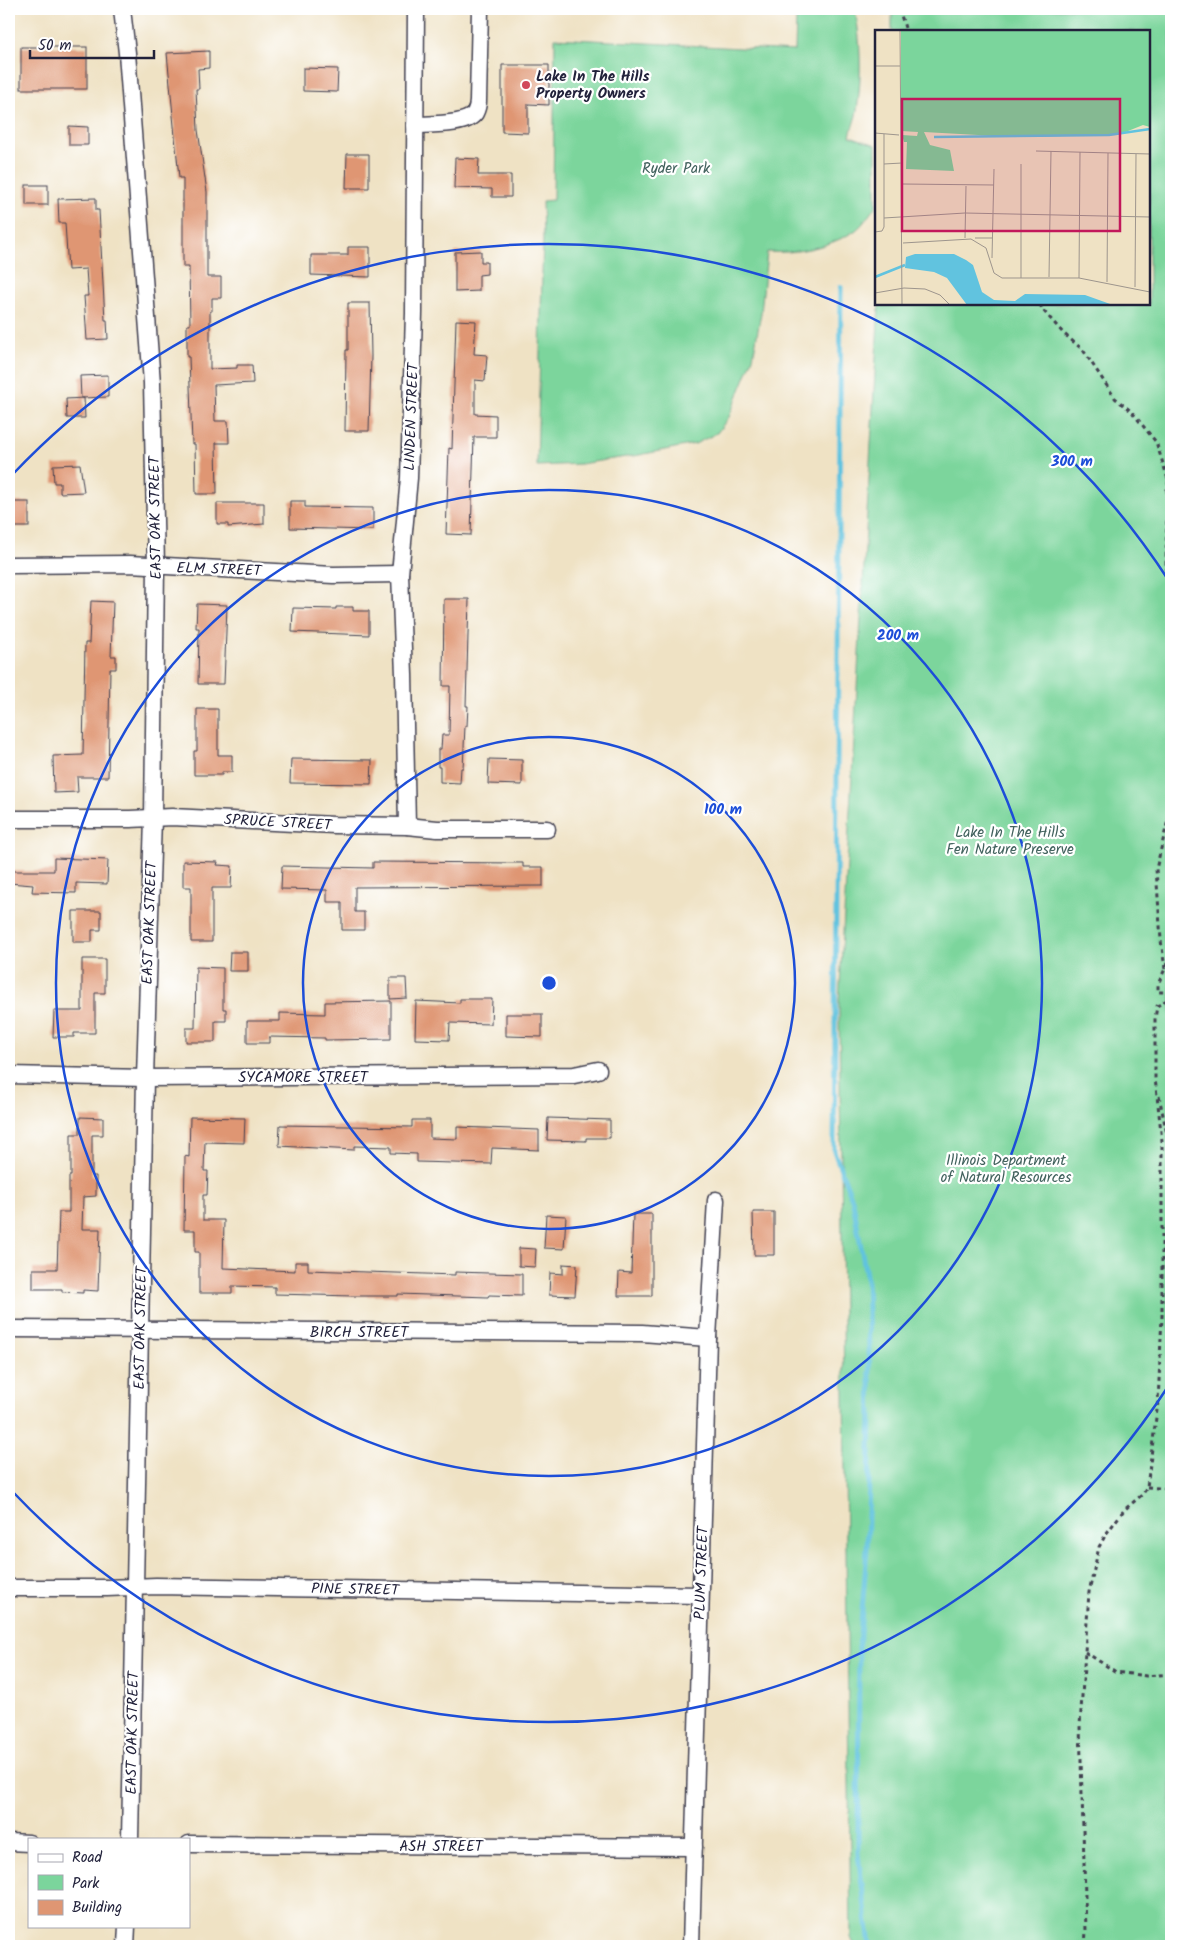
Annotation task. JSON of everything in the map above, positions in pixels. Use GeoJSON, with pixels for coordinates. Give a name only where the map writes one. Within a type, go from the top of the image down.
{"type":"FeatureCollection","features":[{"type":"Feature","properties":{"kind":"street","name":"EAST OAK STREET"},"geometry":{"type":"LineString","coordinates":[[122,9],[128,62],[152,383],[156,566],[130,1838]]}},
{"type":"Feature","properties":{"kind":"street","name":"LINDEN STREET"},"geometry":{"type":"LineString","coordinates":[[407,826],[400,574],[409,478],[414,313],[416,9]]}},
{"type":"Feature","properties":{"kind":"street"},"geometry":{"type":"LineString","coordinates":[[415,125],[463,122],[476,111],[478,101],[480,9]]}},
{"type":"Feature","properties":{"kind":"street","name":"ELM STREET"},"geometry":{"type":"LineString","coordinates":[[9,565],[156,566],[333,575],[400,574]]}},
{"type":"Feature","properties":{"kind":"street","name":"SPRUCE STREET"},"geometry":{"type":"LineString","coordinates":[[9,819],[152,818],[407,826],[437,829],[547,828]]}},
{"type":"Feature","properties":{"kind":"street","name":"SYCAMORE STREET"},"geometry":{"type":"LineString","coordinates":[[9,1074],[145,1078],[574,1075],[598,1070]]}},
{"type":"Feature","properties":{"kind":"street","name":"PLUM STREET"},"geometry":{"type":"LineString","coordinates":[[692,1946],[708,1338],[716,1200]]}},
{"type":"Feature","properties":{"kind":"street","name":"BIRCH STREET"},"geometry":{"type":"LineString","coordinates":[[9,1329],[642,1333],[708,1338]]}},
{"type":"Feature","properties":{"kind":"street","name":"PINE STREET"},"geometry":{"type":"LineString","coordinates":[[9,1588],[106,1588],[135,1586],[700,1595]]}},
{"type":"Feature","properties":{"kind":"street"},"geometry":{"type":"LineString","coordinates":[[9,1842],[28,1843]]}},
{"type":"Feature","properties":{"kind":"street","name":"ASH STREET"},"geometry":{"type":"LineString","coordinates":[[190,1844],[694,1847]]}},
{"type":"Feature","properties":{"kind":"street"},"geometry":{"type":"LineString","coordinates":[[126,1946],[127,1928]]}},
{"type":"Feature","properties":{"kind":"path"},"geometry":{"type":"LineString","coordinates":[[899,9],[906,30]]}},
{"type":"Feature","properties":{"kind":"path"},"geometry":{"type":"LineString","coordinates":[[1040,305],[1063,333],[1084,350],[1090,363],[1099,372],[1115,398],[1132,412],[1156,442],[1168,479]]}},
{"type":"Feature","properties":{"kind":"path"},"geometry":{"type":"LineString","coordinates":[[1171,465],[1167,489],[1166,572],[1171,602]]}},
{"type":"Feature","properties":{"kind":"path"},"geometry":{"type":"LineString","coordinates":[[1165,969],[1156,869],[1171,808]]}},
{"type":"Feature","properties":{"kind":"path"},"geometry":{"type":"LineString","coordinates":[[1171,956],[1158,984],[1158,992],[1171,992]]}},
{"type":"Feature","properties":{"kind":"path"},"geometry":{"type":"LineString","coordinates":[[1085,1946],[1080,1726],[1084,1652],[1090,1592],[1099,1548],[1114,1521],[1143,1494],[1147,1487],[1158,1402],[1162,1316],[1162,1141],[1155,1078],[1155,1018],[1157,1006],[1171,1000]]}},
{"type":"Feature","properties":{"kind":"path"},"geometry":{"type":"LineString","coordinates":[[1155,1078],[1171,1153]]}},
{"type":"Feature","properties":{"kind":"path"},"geometry":{"type":"LineString","coordinates":[[1147,1487],[1171,1489]]}},
{"type":"Feature","properties":{"kind":"path"},"geometry":{"type":"LineString","coordinates":[[1084,1652],[1116,1672],[1146,1676],[1171,1674]]}},
{"type":"Feature","properties":{"kind":"green space","name":"Ryder Park"},"geometry":{"type":"Polygon","coordinates":[[[836,9],[855,9],[860,46],[860,72],[857,110],[850,136],[875,145],[875,207],[859,228],[836,241],[790,252],[767,252],[761,313],[753,358],[729,417],[717,433],[695,444],[639,455],[580,464],[537,466],[543,237],[542,201],[553,200],[555,38],[795,51],[796,19],[836,9]]]}},
{"type":"Feature","properties":{"kind":"green space"},"geometry":{"type":"Polygon","coordinates":[[[892,9],[1171,9],[1171,1946],[855,1946],[851,1938],[839,1002],[879,305],[1150,305],[1150,30],[892,30],[892,9]]]}},
{"type":"Feature","properties":{"kind":"building"},"geometry":{"type":"Polygon","coordinates":[[[21,47],[87,47],[87,89],[21,89],[21,47]]]}},
{"type":"Feature","properties":{"kind":"building"},"geometry":{"type":"Polygon","coordinates":[[[209,51],[209,68],[198,69],[199,89],[196,89],[198,130],[207,192],[207,277],[221,277],[221,298],[212,298],[212,311],[210,311],[210,369],[237,368],[237,365],[252,365],[253,383],[214,385],[215,421],[228,421],[229,443],[216,443],[217,494],[196,494],[195,444],[192,444],[189,357],[187,357],[187,325],[190,325],[189,267],[183,267],[183,178],[179,178],[167,53],[209,51]]]}},
{"type":"Feature","properties":{"kind":"building","name":"Lake In The Hills Property Owners"},"geometry":{"type":"Polygon","coordinates":[[[502,65],[549,65],[549,105],[528,104],[528,133],[502,132],[502,65]]]}},
{"type":"Feature","properties":{"kind":"building"},"geometry":{"type":"Polygon","coordinates":[[[303,68],[338,69],[337,92],[303,91],[303,68]]]}},
{"type":"Feature","properties":{"kind":"building"},"geometry":{"type":"Polygon","coordinates":[[[69,126],[88,127],[88,145],[69,145],[69,126]]]}},
{"type":"Feature","properties":{"kind":"building"},"geometry":{"type":"Polygon","coordinates":[[[347,154],[369,154],[369,188],[346,188],[347,154]]]}},
{"type":"Feature","properties":{"kind":"building"},"geometry":{"type":"Polygon","coordinates":[[[455,158],[479,159],[478,175],[511,175],[511,197],[492,197],[492,189],[454,188],[455,158]]]}},
{"type":"Feature","properties":{"kind":"building"},"geometry":{"type":"Polygon","coordinates":[[[26,185],[48,185],[48,205],[26,205],[26,185]]]}},
{"type":"Feature","properties":{"kind":"building"},"geometry":{"type":"Polygon","coordinates":[[[96,198],[96,210],[99,210],[105,320],[107,320],[108,339],[87,340],[84,296],[88,296],[86,269],[68,270],[65,223],[59,223],[58,199],[96,198]]]}},
{"type":"Feature","properties":{"kind":"building"},"geometry":{"type":"Polygon","coordinates":[[[348,247],[370,247],[370,277],[311,275],[311,255],[348,255],[348,247]]]}},
{"type":"Feature","properties":{"kind":"building"},"geometry":{"type":"Polygon","coordinates":[[[481,251],[481,262],[487,262],[487,274],[479,275],[479,291],[455,292],[455,252],[481,251]]]}},
{"type":"Feature","properties":{"kind":"building"},"geometry":{"type":"Polygon","coordinates":[[[348,303],[370,303],[369,431],[345,431],[348,303]]]}},
{"type":"Feature","properties":{"kind":"building"},"geometry":{"type":"Polygon","coordinates":[[[456,320],[476,321],[474,354],[487,355],[485,381],[475,380],[475,414],[496,415],[496,437],[474,437],[471,535],[446,534],[449,448],[452,449],[456,320]]]}},
{"type":"Feature","properties":{"kind":"building"},"geometry":{"type":"Polygon","coordinates":[[[108,375],[108,397],[81,398],[80,376],[108,375]]]}},
{"type":"Feature","properties":{"kind":"building"},"geometry":{"type":"Polygon","coordinates":[[[84,398],[85,418],[67,418],[66,399],[84,398]]]}},
{"type":"Feature","properties":{"kind":"building"},"geometry":{"type":"Polygon","coordinates":[[[80,464],[84,492],[60,493],[60,483],[54,483],[53,465],[80,464]]]}},
{"type":"Feature","properties":{"kind":"building"},"geometry":{"type":"Polygon","coordinates":[[[290,501],[305,501],[305,507],[373,508],[373,530],[290,528],[290,501]]]}},
{"type":"Feature","properties":{"kind":"building"},"geometry":{"type":"Polygon","coordinates":[[[9,502],[29,502],[29,527],[9,527],[9,502]]]}},
{"type":"Feature","properties":{"kind":"building"},"geometry":{"type":"Polygon","coordinates":[[[217,503],[264,503],[264,524],[228,527],[228,524],[217,524],[217,503]]]}},
{"type":"Feature","properties":{"kind":"building"},"geometry":{"type":"Polygon","coordinates":[[[444,599],[469,599],[466,706],[468,706],[460,783],[440,782],[440,767],[438,767],[438,749],[441,749],[442,735],[449,735],[450,686],[443,686],[444,599]]]}},
{"type":"Feature","properties":{"kind":"building"},"geometry":{"type":"Polygon","coordinates":[[[91,601],[113,602],[111,656],[116,656],[116,669],[110,669],[108,777],[77,777],[78,792],[54,793],[53,756],[83,755],[85,643],[89,643],[91,601]]]}},
{"type":"Feature","properties":{"kind":"building"},"geometry":{"type":"Polygon","coordinates":[[[197,604],[227,605],[224,684],[198,684],[199,628],[196,628],[197,604]]]}},
{"type":"Feature","properties":{"kind":"building"},"geometry":{"type":"Polygon","coordinates":[[[336,607],[353,607],[353,611],[369,611],[369,635],[292,632],[293,608],[336,609],[336,607]]]}},
{"type":"Feature","properties":{"kind":"building"},"geometry":{"type":"Polygon","coordinates":[[[197,709],[218,709],[218,755],[232,755],[232,772],[222,772],[222,775],[194,775],[194,751],[197,751],[197,709]]]}},
{"type":"Feature","properties":{"kind":"building"},"geometry":{"type":"Polygon","coordinates":[[[291,759],[372,760],[371,784],[290,783],[291,759]]]}},
{"type":"Feature","properties":{"kind":"building"},"geometry":{"type":"Polygon","coordinates":[[[489,759],[522,760],[522,785],[488,784],[489,759]]]}},
{"type":"Feature","properties":{"kind":"building"},"geometry":{"type":"Polygon","coordinates":[[[54,858],[108,860],[107,884],[76,883],[76,893],[32,892],[33,885],[9,883],[9,871],[54,871],[54,858]]]}},
{"type":"Feature","properties":{"kind":"building"},"geometry":{"type":"Polygon","coordinates":[[[183,861],[218,862],[217,865],[232,866],[231,888],[212,888],[212,942],[191,942],[191,887],[183,887],[183,861]]]}},
{"type":"Feature","properties":{"kind":"building"},"geometry":{"type":"Polygon","coordinates":[[[373,862],[523,863],[523,867],[543,867],[543,886],[355,887],[355,912],[364,912],[364,930],[342,930],[342,902],[327,902],[327,890],[281,889],[282,866],[373,868],[373,862]]]}},
{"type":"Feature","properties":{"kind":"building"},"geometry":{"type":"Polygon","coordinates":[[[73,911],[101,911],[101,930],[92,930],[92,942],[73,942],[73,911]]]}},
{"type":"Feature","properties":{"kind":"building"},"geometry":{"type":"Polygon","coordinates":[[[230,952],[248,952],[248,971],[229,971],[230,952]]]}},
{"type":"Feature","properties":{"kind":"building"},"geometry":{"type":"Polygon","coordinates":[[[82,959],[105,959],[105,993],[95,993],[95,1033],[74,1033],[74,1037],[53,1037],[54,1011],[82,1011],[82,959]]]}},
{"type":"Feature","properties":{"kind":"building"},"geometry":{"type":"Polygon","coordinates":[[[196,967],[223,968],[223,1009],[226,1009],[226,1021],[215,1021],[215,1042],[186,1042],[186,1028],[195,1028],[196,967]]]}},
{"type":"Feature","properties":{"kind":"building"},"geometry":{"type":"Polygon","coordinates":[[[390,978],[406,978],[407,998],[390,999],[390,978]]]}},
{"type":"Feature","properties":{"kind":"building"},"geometry":{"type":"Polygon","coordinates":[[[460,999],[492,999],[491,1024],[450,1023],[449,1040],[415,1039],[416,1001],[460,1003],[460,999]]]}},
{"type":"Feature","properties":{"kind":"building"},"geometry":{"type":"Polygon","coordinates":[[[391,1001],[391,1039],[325,1040],[325,1038],[269,1037],[269,1043],[247,1043],[247,1021],[280,1021],[280,1013],[325,1014],[325,1002],[391,1001]]]}},
{"type":"Feature","properties":{"kind":"building"},"geometry":{"type":"Polygon","coordinates":[[[506,1014],[542,1014],[542,1037],[506,1036],[506,1014]]]}},
{"type":"Feature","properties":{"kind":"building"},"geometry":{"type":"Polygon","coordinates":[[[80,1117],[103,1118],[103,1135],[92,1135],[92,1176],[96,1176],[96,1196],[83,1197],[82,1229],[100,1229],[98,1291],[83,1290],[83,1293],[62,1292],[62,1289],[33,1289],[33,1269],[57,1269],[59,1212],[69,1212],[71,1134],[80,1134],[80,1117]]]}},
{"type":"Feature","properties":{"kind":"building"},"geometry":{"type":"Polygon","coordinates":[[[190,1117],[245,1118],[244,1143],[205,1142],[204,1171],[208,1171],[207,1195],[203,1195],[203,1220],[224,1220],[223,1268],[295,1271],[295,1262],[308,1262],[308,1270],[455,1275],[455,1272],[522,1274],[522,1296],[275,1294],[275,1287],[232,1286],[232,1293],[199,1293],[199,1252],[195,1252],[195,1230],[184,1230],[185,1156],[189,1157],[190,1117]]]}},
{"type":"Feature","properties":{"kind":"building"},"geometry":{"type":"Polygon","coordinates":[[[548,1118],[610,1120],[610,1138],[586,1138],[586,1141],[547,1140],[548,1118]]]}},
{"type":"Feature","properties":{"kind":"building"},"geometry":{"type":"Polygon","coordinates":[[[412,1120],[430,1120],[430,1138],[457,1139],[457,1127],[539,1130],[539,1150],[492,1148],[491,1164],[417,1162],[417,1154],[391,1153],[391,1147],[354,1146],[354,1150],[279,1146],[280,1125],[412,1127],[412,1120]]]}},
{"type":"Feature","properties":{"kind":"building"},"geometry":{"type":"Polygon","coordinates":[[[753,1212],[774,1212],[774,1255],[754,1255],[753,1212]]]}},
{"type":"Feature","properties":{"kind":"building"},"geometry":{"type":"Polygon","coordinates":[[[633,1214],[652,1214],[652,1296],[618,1296],[619,1272],[631,1273],[633,1214]]]}},
{"type":"Feature","properties":{"kind":"building"},"geometry":{"type":"Polygon","coordinates":[[[546,1215],[566,1216],[564,1249],[544,1248],[546,1215]]]}},
{"type":"Feature","properties":{"kind":"building"},"geometry":{"type":"Polygon","coordinates":[[[519,1248],[536,1249],[535,1267],[519,1266],[519,1248]]]}},
{"type":"Feature","properties":{"kind":"building"},"geometry":{"type":"Polygon","coordinates":[[[563,1264],[577,1265],[575,1296],[549,1295],[550,1273],[563,1274],[563,1264]]]}},
{"type":"Feature","properties":{"kind":"waterway"},"geometry":{"type":"LineString","coordinates":[[841,287],[834,1151],[853,1202],[867,1281],[871,1415],[867,1550],[859,1647],[858,1854],[870,1946]]}},
{"type":"Feature","properties":{"kind":"place","name":"Lake In The Hills Property Owners"},"geometry":{"type":"Point","coordinates":[526,85]}},
{"type":"Feature","properties":{"kind":"park label","name":"Lake In The Hills Fen Nature Preserve"},"geometry":{"type":"Point","coordinates":[1010,840]}},
{"type":"Feature","properties":{"kind":"park label","name":"Illinois Department of Natural Resources"},"geometry":{"type":"Point","coordinates":[1006,1168]}}]}
